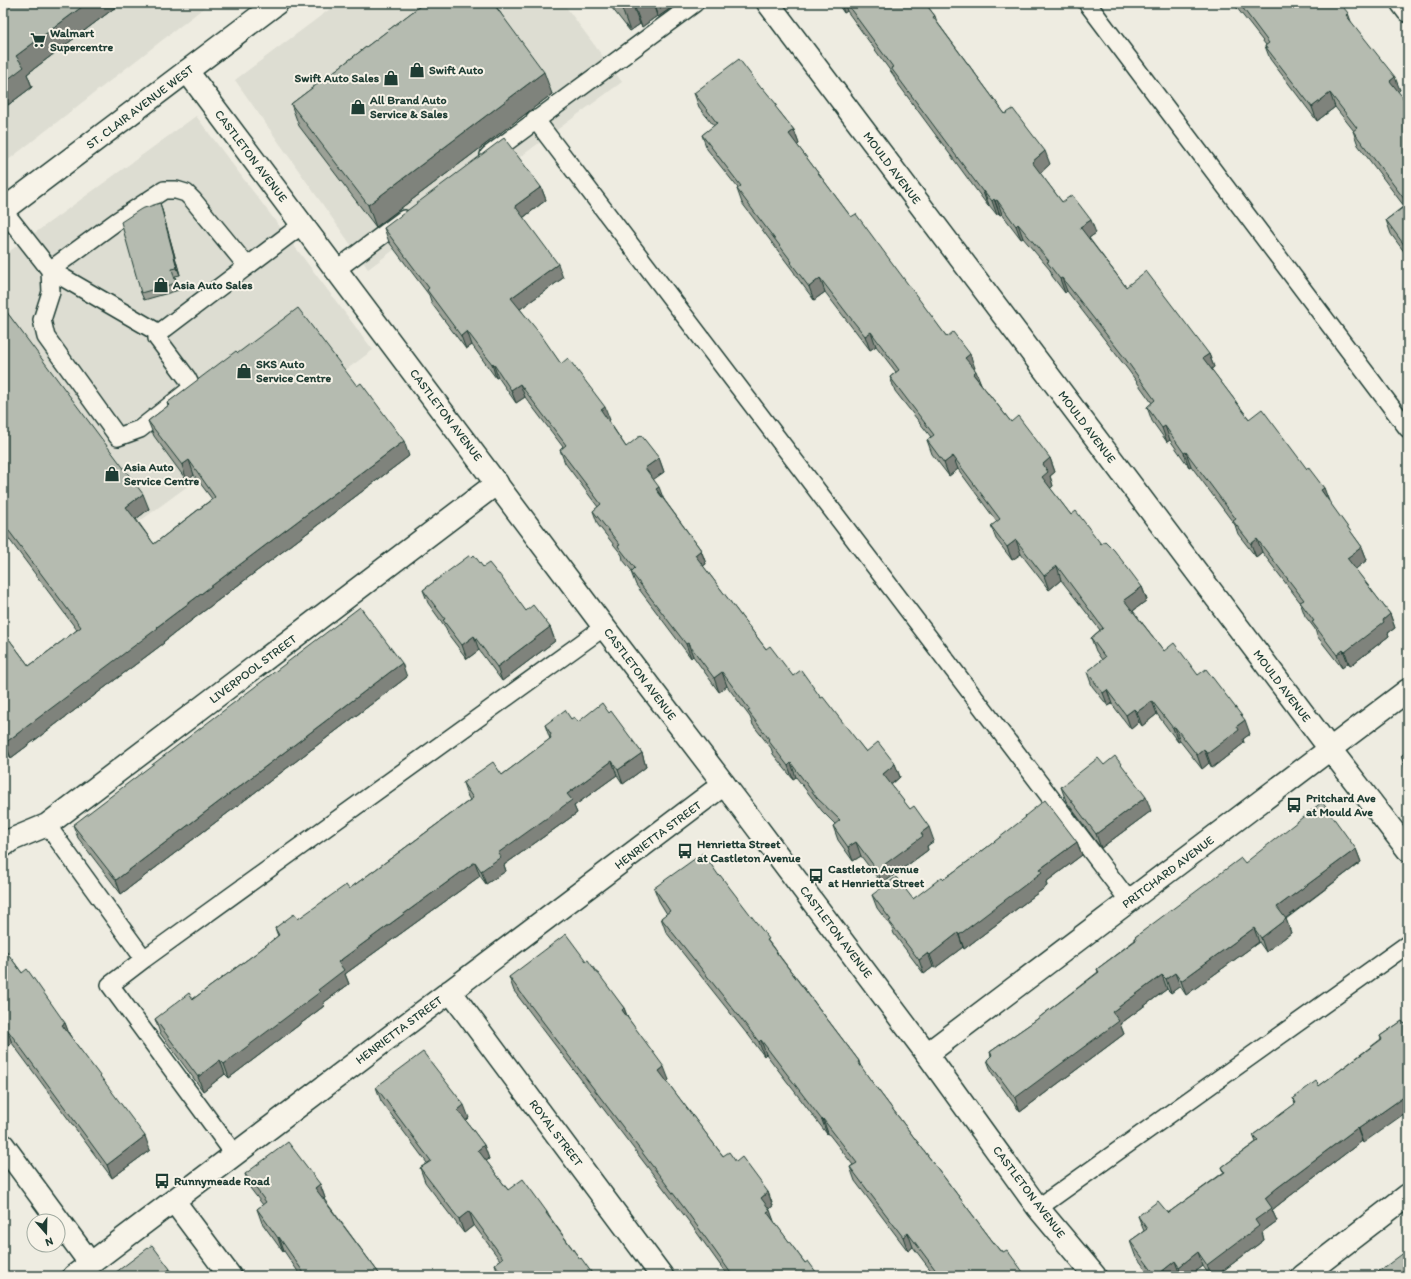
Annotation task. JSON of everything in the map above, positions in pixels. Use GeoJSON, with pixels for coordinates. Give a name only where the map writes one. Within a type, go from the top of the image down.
{"type":"FeatureCollection","features":[{"type":"Feature","properties":{"kind":"street","name":"ST. CLAIR AVENUE WEST"},"geometry":{"type":"LineString","coordinates":[[3,210],[277,3]]}},
{"type":"Feature","properties":{"kind":"street","name":"MOULD AVENUE"},"geometry":{"type":"LineString","coordinates":[[768,3],[1330,749],[1408,850]]}},
{"type":"Feature","properties":{"kind":"street"},"geometry":{"type":"LineString","coordinates":[[1402,3],[1408,11]]}},
{"type":"Feature","properties":{"kind":"street","name":"CASTLETON AVENUE"},"geometry":{"type":"LineString","coordinates":[[188,71],[604,627],[927,1054],[1038,1208],[1095,1276]]}},
{"type":"Feature","properties":{"kind":"street","name":"LIVERPOOL STREET"},"geometry":{"type":"LineString","coordinates":[[3,846],[11,840],[47,825],[497,483]]}},
{"type":"Feature","properties":{"kind":"street","name":"PRITCHARD AVENUE"},"geometry":{"type":"LineString","coordinates":[[927,1054],[1408,690]]}},
{"type":"Feature","properties":{"kind":"street","name":"HENRIETTA STREET"},"geometry":{"type":"LineString","coordinates":[[82,1270],[724,784]]}},
{"type":"Feature","properties":{"kind":"street","name":"ROYAL STREET"},"geometry":{"type":"LineString","coordinates":[[450,991],[662,1276]]}},
{"type":"Feature","properties":{"kind":"street"},"geometry":{"type":"LineString","coordinates":[[3,1145],[82,1270]]}},
{"type":"Feature","properties":{"kind":"street"},"geometry":{"type":"LineString","coordinates":[[1303,1276],[1408,1195]]}},
{"type":"Feature","properties":{"kind":"street"},"geometry":{"type":"LineString","coordinates":[[174,1201],[230,1276]]}},
{"type":"Feature","properties":{"kind":"lane"},"geometry":{"type":"LineString","coordinates":[[479,162],[535,119],[695,3]]}},
{"type":"Feature","properties":{"kind":"lane"},"geometry":{"type":"LineString","coordinates":[[1087,3],[1408,429]]}},
{"type":"Feature","properties":{"kind":"lane"},"geometry":{"type":"LineString","coordinates":[[535,119],[1129,901]]}},
{"type":"Feature","properties":{"kind":"lane"},"geometry":{"type":"LineString","coordinates":[[50,270],[117,221],[164,190],[176,190],[186,193],[247,266]]}},
{"type":"Feature","properties":{"kind":"lane"},"geometry":{"type":"LineString","coordinates":[[3,210],[50,270],[159,333]]}},
{"type":"Feature","properties":{"kind":"lane"},"geometry":{"type":"LineString","coordinates":[[337,269],[416,210]]}},
{"type":"Feature","properties":{"kind":"lane"},"geometry":{"type":"LineString","coordinates":[[50,270],[51,292],[42,320],[46,337],[118,437],[140,429],[192,388],[187,378],[157,338],[159,333],[303,224]]}},
{"type":"Feature","properties":{"kind":"lane"},"geometry":{"type":"LineString","coordinates":[[235,1155],[110,985],[604,627]]}},
{"type":"Feature","properties":{"kind":"lane"},"geometry":{"type":"LineString","coordinates":[[47,825],[144,959]]}},
{"type":"Feature","properties":{"kind":"lane"},"geometry":{"type":"LineString","coordinates":[[1038,1208],[1408,944]]}},
{"type":"Feature","properties":{"kind":"shaded area"},"geometry":{"type":"Polygon","coordinates":[[[3,3],[210,3],[3,164],[3,3]]]}},
{"type":"Feature","properties":{"kind":"shaded area"},"geometry":{"type":"Polygon","coordinates":[[[338,3],[563,3],[622,82],[368,269],[235,80],[338,3]]]}},
{"type":"Feature","properties":{"kind":"shaded area"},"geometry":{"type":"Polygon","coordinates":[[[196,116],[373,350],[106,546],[3,405],[3,256],[196,116]]]}},
{"type":"Feature","properties":{"kind":"building"},"geometry":{"type":"Polygon","coordinates":[[[3,3],[87,3],[16,56],[24,67],[3,83],[3,3]]]}},
{"type":"Feature","properties":{"kind":"building"},"geometry":{"type":"Polygon","coordinates":[[[424,3],[493,3],[544,72],[368,205],[291,104],[424,3]]]}},
{"type":"Feature","properties":{"kind":"building"},"geometry":{"type":"Polygon","coordinates":[[[617,3],[630,3],[622,9],[617,3]]]}},
{"type":"Feature","properties":{"kind":"building"},"geometry":{"type":"Polygon","coordinates":[[[846,3],[925,3],[935,16],[933,17],[1005,114],[1013,109],[1045,151],[1032,162],[1062,202],[1072,195],[1091,220],[1080,227],[1126,287],[1146,271],[1209,354],[1203,358],[1249,419],[1262,409],[1307,469],[1308,467],[1324,488],[1321,490],[1362,547],[1347,558],[1390,614],[1383,620],[1384,622],[1345,652],[1343,650],[1337,655],[1312,622],[1314,621],[1300,602],[1304,600],[1257,539],[1251,544],[1233,521],[1236,519],[1186,452],[1184,453],[1165,426],[1162,428],[1147,407],[1155,400],[1124,357],[1062,278],[1060,279],[1047,262],[1049,261],[1018,224],[1016,226],[997,200],[995,201],[994,199],[992,201],[984,191],[983,192],[891,68],[893,67],[846,3]]]}},
{"type":"Feature","properties":{"kind":"building"},"geometry":{"type":"Polygon","coordinates":[[[1239,3],[1340,3],[1348,13],[1346,15],[1395,77],[1390,81],[1408,104],[1408,204],[1353,131],[1357,128],[1330,93],[1312,107],[1265,46],[1269,43],[1239,3]]]}},
{"type":"Feature","properties":{"kind":"building"},"geometry":{"type":"Polygon","coordinates":[[[739,59],[761,88],[762,87],[777,105],[775,106],[794,130],[789,134],[851,217],[856,214],[947,337],[953,332],[970,354],[965,358],[976,371],[973,374],[1011,422],[1018,416],[1050,458],[1043,464],[1048,472],[1042,477],[1071,515],[1076,511],[1101,544],[1105,541],[1114,550],[1142,587],[1124,600],[1164,651],[1174,643],[1198,675],[1206,669],[1245,720],[1237,726],[1239,730],[1207,754],[1204,749],[1197,755],[1152,701],[1137,712],[1134,709],[1126,715],[1107,690],[1103,693],[1087,672],[1105,657],[1091,638],[1103,628],[1057,566],[1044,576],[1016,540],[1007,547],[991,526],[1000,519],[953,456],[944,463],[927,440],[934,435],[890,377],[899,370],[871,332],[865,336],[820,278],[809,287],[737,189],[741,186],[702,135],[717,123],[694,93],[739,59]]]}},
{"type":"Feature","properties":{"kind":"building"},"geometry":{"type":"Polygon","coordinates":[[[504,138],[541,187],[515,206],[558,264],[511,298],[541,335],[561,364],[568,358],[605,407],[601,410],[626,447],[641,435],[659,458],[645,468],[659,487],[656,489],[701,550],[695,555],[766,649],[770,646],[793,676],[801,670],[821,698],[823,697],[866,752],[878,742],[895,764],[883,774],[910,809],[914,806],[929,827],[921,833],[923,836],[877,870],[856,842],[848,847],[833,826],[840,820],[817,798],[791,763],[788,766],[768,740],[769,739],[748,711],[750,710],[722,672],[714,678],[688,643],[686,644],[631,572],[635,568],[618,546],[620,545],[593,511],[601,504],[560,450],[566,445],[520,384],[511,390],[493,363],[492,364],[467,331],[461,336],[427,290],[429,288],[384,228],[504,138]]]}},
{"type":"Feature","properties":{"kind":"building"},"geometry":{"type":"Polygon","coordinates":[[[160,203],[177,268],[172,269],[176,283],[141,293],[121,222],[141,209],[160,203]]]}},
{"type":"Feature","properties":{"kind":"building"},"geometry":{"type":"Polygon","coordinates":[[[1408,204],[1408,244],[1405,246],[1386,220],[1408,204]]]}},
{"type":"Feature","properties":{"kind":"building"},"geometry":{"type":"Polygon","coordinates":[[[3,307],[143,494],[126,507],[154,544],[215,497],[189,460],[182,465],[148,421],[169,405],[167,403],[236,351],[238,353],[298,308],[357,386],[361,383],[404,441],[5,743],[3,740],[3,631],[29,666],[81,627],[3,523],[3,307]]]}},
{"type":"Feature","properties":{"kind":"building"},"geometry":{"type":"Polygon","coordinates":[[[470,555],[472,557],[474,555],[483,567],[489,563],[499,574],[526,611],[533,605],[550,627],[497,667],[474,636],[462,645],[423,590],[470,555]]]}},
{"type":"Feature","properties":{"kind":"building"},"geometry":{"type":"Polygon","coordinates":[[[360,607],[402,663],[116,880],[73,825],[360,607]]]}},
{"type":"Feature","properties":{"kind":"building"},"geometry":{"type":"Polygon","coordinates":[[[602,703],[609,713],[611,711],[642,753],[618,770],[612,761],[567,794],[572,800],[498,853],[501,857],[481,871],[475,862],[338,962],[344,970],[318,990],[320,992],[224,1064],[220,1060],[198,1077],[155,1019],[189,993],[193,999],[255,954],[279,935],[275,928],[294,914],[298,919],[346,885],[349,889],[473,798],[463,783],[493,762],[502,775],[551,738],[551,734],[545,725],[565,710],[571,719],[574,717],[578,722],[602,703]]]}},
{"type":"Feature","properties":{"kind":"building"},"geometry":{"type":"Polygon","coordinates":[[[1408,751],[1408,765],[1401,756],[1408,751]]]}},
{"type":"Feature","properties":{"kind":"building"},"geometry":{"type":"Polygon","coordinates":[[[1115,756],[1146,797],[1096,834],[1061,787],[1098,758],[1104,765],[1115,756]]]}},
{"type":"Feature","properties":{"kind":"building"},"geometry":{"type":"Polygon","coordinates":[[[1045,800],[1077,842],[1040,869],[1042,872],[959,935],[958,933],[930,955],[928,953],[919,960],[889,921],[891,920],[872,895],[896,877],[913,899],[942,877],[944,879],[981,852],[1026,817],[1025,816],[1045,800]]]}},
{"type":"Feature","properties":{"kind":"building"},"geometry":{"type":"Polygon","coordinates":[[[1322,802],[1356,849],[1277,907],[1286,919],[1261,938],[1254,928],[1181,981],[1175,973],[1166,979],[1162,975],[1112,1012],[1119,1021],[1015,1098],[987,1060],[992,1055],[990,1052],[1036,1020],[1099,972],[1097,969],[1136,940],[1135,937],[1241,858],[1245,863],[1322,802]]]}},
{"type":"Feature","properties":{"kind":"building"},"geometry":{"type":"Polygon","coordinates":[[[703,853],[719,876],[720,875],[769,939],[767,940],[859,1061],[858,1062],[872,1082],[1000,1251],[1002,1250],[1003,1252],[1007,1250],[1026,1276],[940,1276],[908,1233],[903,1237],[850,1167],[857,1163],[761,1040],[759,1042],[661,918],[670,911],[654,888],[703,853]]]}},
{"type":"Feature","properties":{"kind":"building"},"geometry":{"type":"Polygon","coordinates":[[[566,934],[586,961],[588,960],[624,1008],[622,1010],[664,1067],[659,1071],[723,1156],[729,1152],[736,1162],[742,1157],[768,1192],[761,1198],[770,1210],[767,1212],[805,1263],[808,1261],[819,1276],[733,1276],[685,1209],[509,977],[566,934]]]}},
{"type":"Feature","properties":{"kind":"building"},"geometry":{"type":"Polygon","coordinates":[[[3,947],[22,973],[27,969],[65,1023],[62,1025],[145,1136],[107,1165],[7,1029],[3,1032],[3,947]]]}},
{"type":"Feature","properties":{"kind":"building"},"geometry":{"type":"Polygon","coordinates":[[[1402,1021],[1404,1024],[1408,1021],[1408,1094],[1358,1129],[1357,1128],[1265,1198],[1272,1208],[1255,1220],[1259,1226],[1207,1265],[1198,1252],[1179,1267],[1175,1261],[1156,1276],[1130,1241],[1147,1229],[1138,1216],[1158,1201],[1168,1213],[1225,1172],[1222,1167],[1258,1141],[1253,1135],[1296,1103],[1293,1098],[1316,1081],[1319,1086],[1382,1039],[1380,1036],[1402,1021]]]}},
{"type":"Feature","properties":{"kind":"building"},"geometry":{"type":"Polygon","coordinates":[[[423,1052],[464,1105],[458,1110],[484,1145],[478,1150],[508,1190],[523,1179],[547,1212],[546,1213],[594,1276],[504,1276],[495,1264],[503,1258],[469,1211],[459,1219],[420,1168],[431,1161],[376,1087],[423,1052]]]}},
{"type":"Feature","properties":{"kind":"building"},"geometry":{"type":"Polygon","coordinates":[[[288,1142],[320,1184],[315,1188],[381,1276],[306,1276],[279,1237],[278,1238],[257,1209],[266,1202],[245,1174],[288,1142]]]}},
{"type":"Feature","properties":{"kind":"building"},"geometry":{"type":"Polygon","coordinates":[[[152,1245],[170,1269],[163,1274],[165,1276],[111,1276],[152,1245]]]}},
{"type":"Feature","properties":{"kind":"building"},"geometry":{"type":"Polygon","coordinates":[[[1405,1252],[1408,1253],[1408,1276],[1374,1276],[1374,1275],[1405,1252]]]}},
{"type":"Feature","properties":{"kind":"place","name":"Walmart Supercentre"},"geometry":{"type":"Point","coordinates":[38,40]}},
{"type":"Feature","properties":{"kind":"place","name":"Swift Auto"},"geometry":{"type":"Point","coordinates":[417,70]}},
{"type":"Feature","properties":{"kind":"place","name":"Swift Auto Sales"},"geometry":{"type":"Point","coordinates":[391,78]}},
{"type":"Feature","properties":{"kind":"place","name":"All Brand Auto Service & Sales"},"geometry":{"type":"Point","coordinates":[358,107]}},
{"type":"Feature","properties":{"kind":"place","name":"Asia Auto Sales"},"geometry":{"type":"Point","coordinates":[161,285]}},
{"type":"Feature","properties":{"kind":"place","name":"SKS Auto Service Centre"},"geometry":{"type":"Point","coordinates":[244,371]}},
{"type":"Feature","properties":{"kind":"place","name":"Asia Auto Service Centre"},"geometry":{"type":"Point","coordinates":[112,474]}},
{"type":"Feature","properties":{"kind":"place","name":"Pritchard Ave at Mould Ave"},"geometry":{"type":"Point","coordinates":[1294,805]}},
{"type":"Feature","properties":{"kind":"place","name":"Henrietta Street at Castleton Avenue"},"geometry":{"type":"Point","coordinates":[685,851]}},
{"type":"Feature","properties":{"kind":"place","name":"Castleton Avenue at Henrietta Street"},"geometry":{"type":"Point","coordinates":[816,876]}},
{"type":"Feature","properties":{"kind":"place","name":"Runnymeade Road"},"geometry":{"type":"Point","coordinates":[162,1181]}}]}
